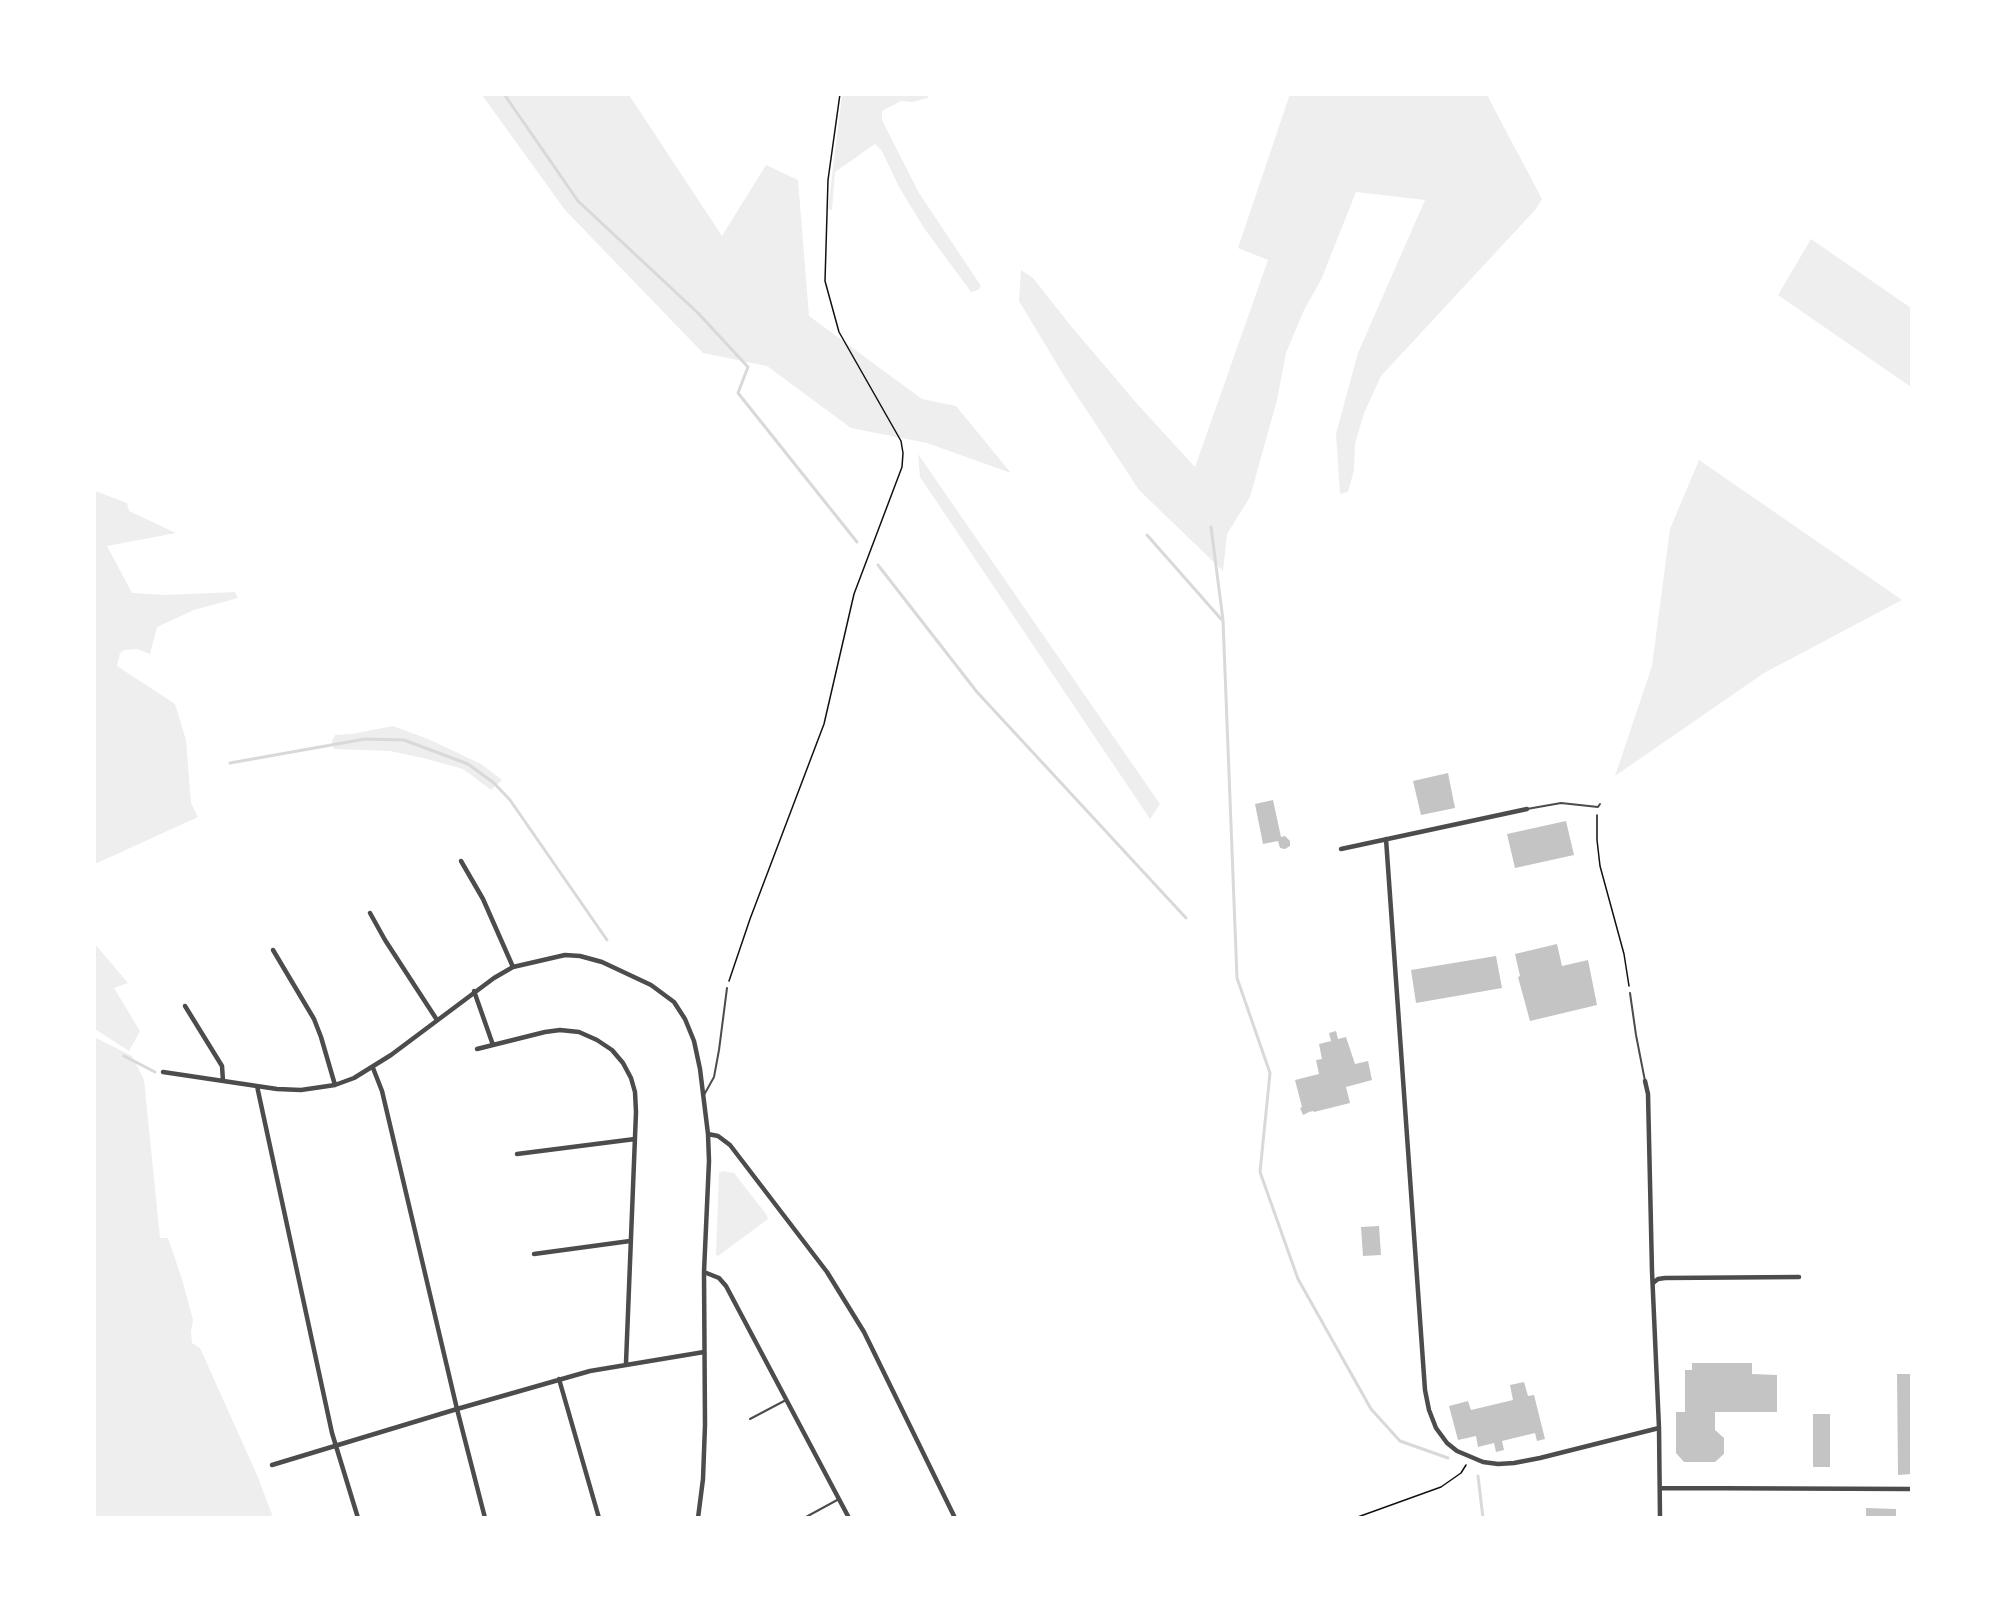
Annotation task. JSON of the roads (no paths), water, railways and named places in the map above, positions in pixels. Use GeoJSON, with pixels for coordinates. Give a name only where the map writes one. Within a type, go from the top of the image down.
{"type":"FeatureCollection","features":[{"type":"Feature","properties":{"kind":"street"},"geometry":{"type":"LineString","coordinates":[[1341,849],[1527,809]]}},
{"type":"Feature","properties":{"kind":"street"},"geometry":{"type":"LineString","coordinates":[[1386,839],[1425,1390],[1436,1428],[1447,1443],[1457,1451],[1498,1464],[1514,1463],[1659,1428]]}},
{"type":"Feature","properties":{"kind":"street"},"geometry":{"type":"LineString","coordinates":[[461,861],[483,899],[513,967]]}},
{"type":"Feature","properties":{"kind":"street"},"geometry":{"type":"LineString","coordinates":[[370,913],[437,1020]]}},
{"type":"Feature","properties":{"kind":"street"},"geometry":{"type":"LineString","coordinates":[[273,950],[314,1019],[324,1044],[335,1085]]}},
{"type":"Feature","properties":{"kind":"street"},"geometry":{"type":"LineString","coordinates":[[163,1072],[301,1090],[335,1085],[373,1068],[474,991],[513,967],[565,955],[602,962],[651,985],[674,1002],[685,1019],[694,1041],[704,1095],[708,1134],[704,1272],[703,1479],[699,1518]]}},
{"type":"Feature","properties":{"kind":"street"},"geometry":{"type":"LineString","coordinates":[[474,991],[493,1044]]}},
{"type":"Feature","properties":{"kind":"street"},"geometry":{"type":"LineString","coordinates":[[185,1006],[222,1066],[223,1081]]}},
{"type":"Feature","properties":{"kind":"street"},"geometry":{"type":"LineString","coordinates":[[477,1049],[560,1030],[579,1032],[612,1050],[623,1063],[631,1078],[635,1092],[635,1139],[626,1363]]}},
{"type":"Feature","properties":{"kind":"street"},"geometry":{"type":"LineString","coordinates":[[373,1068],[382,1091],[485,1518]]}},
{"type":"Feature","properties":{"kind":"street"},"geometry":{"type":"LineString","coordinates":[[1645,1081],[1648,1095],[1660,1518]]}},
{"type":"Feature","properties":{"kind":"street"},"geometry":{"type":"LineString","coordinates":[[257,1086],[335,1445],[358,1518]]}},
{"type":"Feature","properties":{"kind":"street"},"geometry":{"type":"LineString","coordinates":[[708,1134],[718,1136],[730,1145],[823,1265],[869,1342],[955,1518]]}},
{"type":"Feature","properties":{"kind":"street"},"geometry":{"type":"LineString","coordinates":[[517,1154],[635,1139]]}},
{"type":"Feature","properties":{"kind":"street"},"geometry":{"type":"LineString","coordinates":[[534,1254],[630,1241]]}},
{"type":"Feature","properties":{"kind":"street"},"geometry":{"type":"LineString","coordinates":[[704,1272],[719,1278],[726,1286],[849,1518]]}},
{"type":"Feature","properties":{"kind":"street"},"geometry":{"type":"LineString","coordinates":[[1653,1283],[1665,1278],[1799,1277]]}},
{"type":"Feature","properties":{"kind":"street"},"geometry":{"type":"LineString","coordinates":[[272,1465],[559,1379],[626,1363],[704,1352]]}},
{"type":"Feature","properties":{"kind":"street"},"geometry":{"type":"LineString","coordinates":[[559,1379],[599,1518]]}},
{"type":"Feature","properties":{"kind":"street"},"geometry":{"type":"LineString","coordinates":[[1660,1488],[1911,1489]]}},
{"type":"Feature","properties":{"kind":"lane"},"geometry":{"type":"LineString","coordinates":[[1527,809],[1561,803],[1599,806]]}},
{"type":"Feature","properties":{"kind":"lane"},"geometry":{"type":"LineString","coordinates":[[704,1095],[714,1077],[727,988]]}},
{"type":"Feature","properties":{"kind":"lane"},"geometry":{"type":"LineString","coordinates":[[1630,993],[1645,1081]]}},
{"type":"Feature","properties":{"kind":"lane"},"geometry":{"type":"LineString","coordinates":[[750,1419],[786,1400]]}},
{"type":"Feature","properties":{"kind":"lane"},"geometry":{"type":"LineString","coordinates":[[806,1517],[839,1499]]}},
{"type":"Feature","properties":{"kind":"waterway"},"geometry":{"type":"LineString","coordinates":[[504,94],[578,201],[698,313],[748,367],[738,393],[857,542]]}},
{"type":"Feature","properties":{"kind":"waterway"},"geometry":{"type":"LineString","coordinates":[[1211,527],[1223,620],[1237,978],[1270,1073],[1260,1172],[1298,1279],[1371,1409],[1400,1441],[1448,1458]]}},
{"type":"Feature","properties":{"kind":"waterway"},"geometry":{"type":"LineString","coordinates":[[1147,535],[1221,619]]}},
{"type":"Feature","properties":{"kind":"waterway"},"geometry":{"type":"LineString","coordinates":[[878,565],[977,692],[1186,918]]}},
{"type":"Feature","properties":{"kind":"waterway"},"geometry":{"type":"LineString","coordinates":[[230,763],[365,739],[404,740],[468,764],[494,783],[510,800],[607,940]]}},
{"type":"Feature","properties":{"kind":"waterway"},"geometry":{"type":"LineString","coordinates":[[124,1056],[155,1072]]}},
{"type":"Feature","properties":{"kind":"waterway"},"geometry":{"type":"LineString","coordinates":[[1478,1476],[1483,1518]]}}]}
